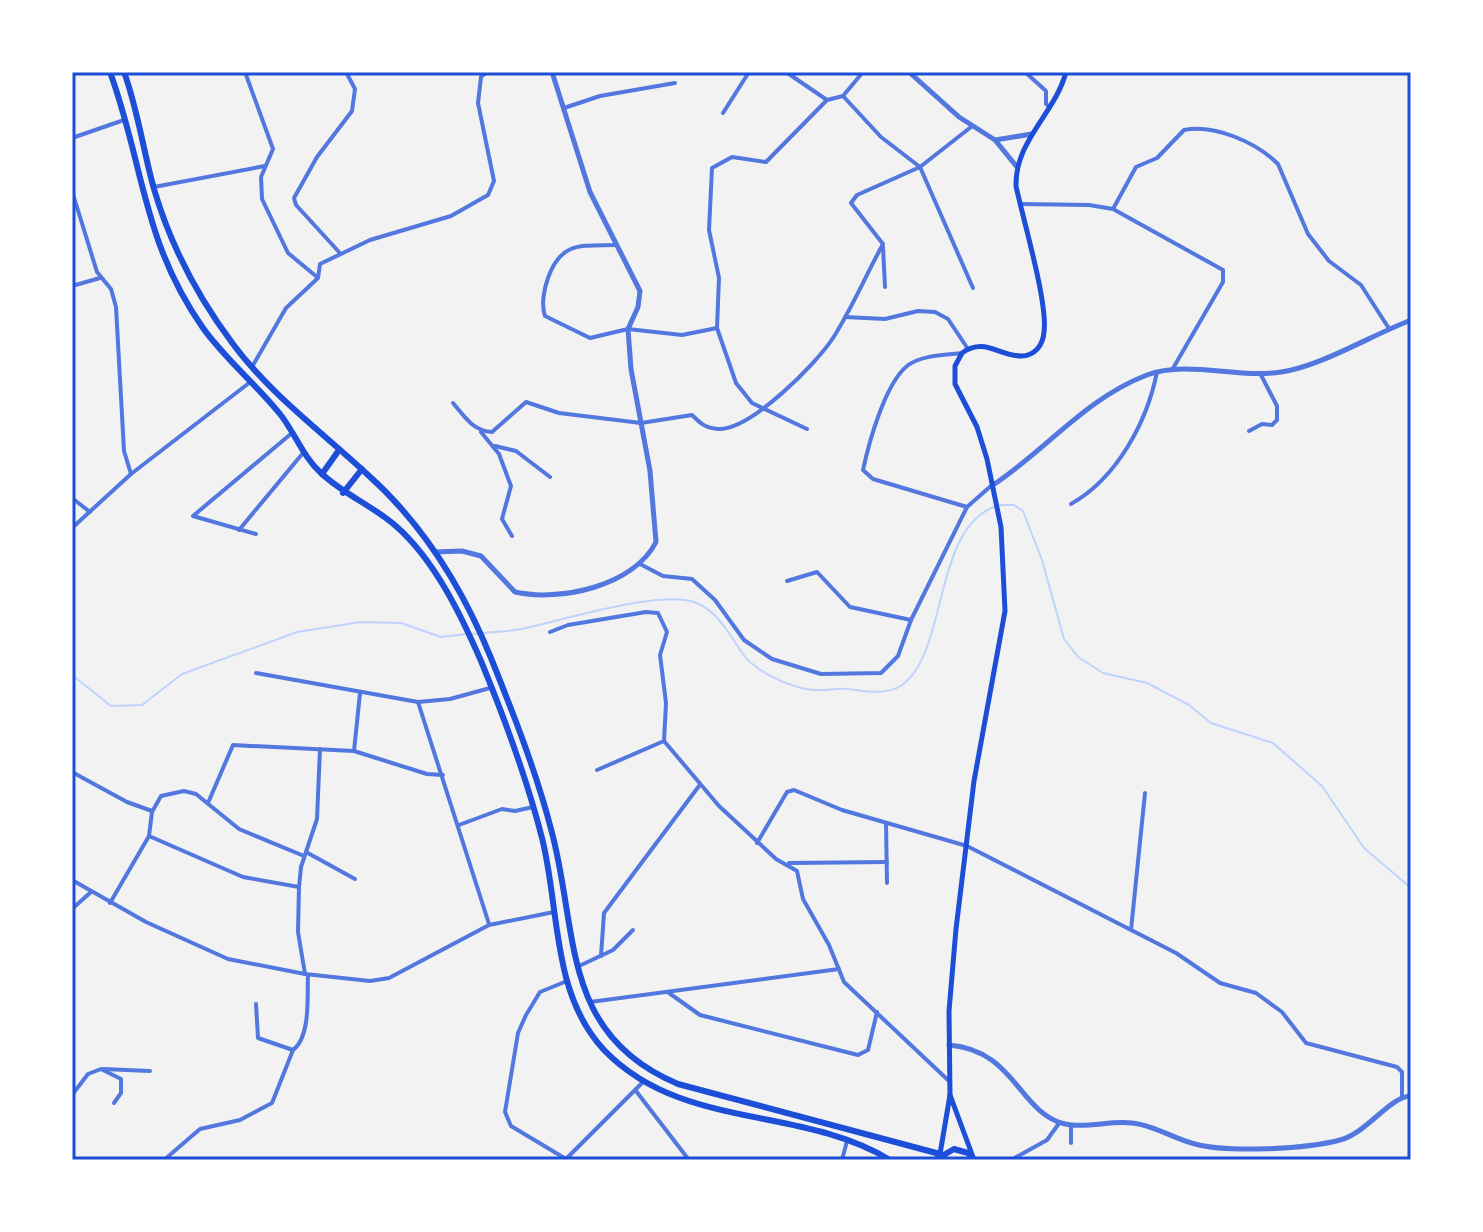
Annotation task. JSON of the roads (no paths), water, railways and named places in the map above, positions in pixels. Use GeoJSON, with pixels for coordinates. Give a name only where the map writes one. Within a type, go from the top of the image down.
{"type":"FeatureCollection","features":[{"type":"Feature","properties":{"kind":"highway"},"geometry":{"type":"LineString","coordinates":[[110,72],[149,222],[173,278],[203,328],[249,383],[274,407],[303,453],[322,474],[343,493],[388,520],[407,538],[437,577],[465,627],[482,663],[533,807],[544,844],[567,981],[575,1007],[595,1039],[643,1082],[681,1100],[847,1141],[890,1160]]}},
{"type":"Feature","properties":{"kind":"highway"},"geometry":{"type":"LineString","coordinates":[[124,72],[153,187],[175,249],[193,284],[252,367],[386,492],[435,552],[475,623],[491,658],[551,828],[575,968],[588,1003],[619,1045],[667,1079],[938,1157],[961,1150],[975,1159]]}},
{"type":"Feature","properties":{"kind":"highway"},"geometry":{"type":"LineString","coordinates":[[322,474],[339,450]]}},
{"type":"Feature","properties":{"kind":"highway"},"geometry":{"type":"LineString","coordinates":[[343,493],[362,469]]}},
{"type":"Feature","properties":{"kind":"highway"},"geometry":{"type":"LineString","coordinates":[[556,921],[566,919]]}},
{"type":"Feature","properties":{"kind":"main road"},"geometry":{"type":"LineString","coordinates":[[938,1157],[950,1095],[952,977],[967,846],[979,751],[1004,624],[1001,527],[977,427],[955,384],[955,366],[965,351],[989,346],[1021,356],[1033,353],[1042,342],[1044,316],[1020,204],[1017,167],[1032,134],[1051,109],[1066,72]]}},
{"type":"Feature","properties":{"kind":"main road"},"geometry":{"type":"LineString","coordinates":[[950,1095],[975,1159]]}},
{"type":"Feature","properties":{"kind":"street"},"geometry":{"type":"LineString","coordinates":[[245,72],[273,149],[259,187],[288,253],[318,278]]}},
{"type":"Feature","properties":{"kind":"street"},"geometry":{"type":"LineString","coordinates":[[339,252],[296,205],[294,198],[317,157],[352,111],[355,89],[346,72]]}},
{"type":"Feature","properties":{"kind":"street"},"geometry":{"type":"LineString","coordinates":[[318,278],[317,266],[339,252],[451,216],[488,195],[494,181],[478,103],[481,77],[487,72]]}},
{"type":"Feature","properties":{"kind":"street"},"geometry":{"type":"LineString","coordinates":[[435,552],[462,551],[481,556],[494,566],[510,588],[522,594],[607,584],[640,564],[658,536],[631,369],[628,329],[640,291],[585,177],[552,72]]}},
{"type":"Feature","properties":{"kind":"street"},"geometry":{"type":"LineString","coordinates":[[723,113],[749,72]]}},
{"type":"Feature","properties":{"kind":"street"},"geometry":{"type":"LineString","coordinates":[[786,72],[827,100]]}},
{"type":"Feature","properties":{"kind":"street"},"geometry":{"type":"LineString","coordinates":[[807,429],[761,409],[736,383],[717,328],[719,278],[709,230],[712,168],[732,157],[766,162],[827,100],[843,96],[863,72]]}},
{"type":"Feature","properties":{"kind":"street"},"geometry":{"type":"LineString","coordinates":[[909,72],[971,127],[995,140],[1017,167]]}},
{"type":"Feature","properties":{"kind":"street"},"geometry":{"type":"LineString","coordinates":[[1025,72],[1046,91],[1046,104],[1051,109]]}},
{"type":"Feature","properties":{"kind":"street"},"geometry":{"type":"LineString","coordinates":[[564,108],[600,96],[675,83]]}},
{"type":"Feature","properties":{"kind":"street"},"geometry":{"type":"LineString","coordinates":[[843,96],[881,137],[920,167],[973,288]]}},
{"type":"Feature","properties":{"kind":"street"},"geometry":{"type":"LineString","coordinates":[[72,138],[124,120]]}},
{"type":"Feature","properties":{"kind":"street"},"geometry":{"type":"LineString","coordinates":[[885,287],[883,244],[851,203],[857,195],[888,178],[920,167],[971,127]]}},
{"type":"Feature","properties":{"kind":"street"},"geometry":{"type":"LineString","coordinates":[[1113,209],[1136,167],[1157,158],[1184,130],[1216,129],[1269,156],[1278,164],[1308,234],[1329,261],[1361,285],[1388,327]]}},
{"type":"Feature","properties":{"kind":"street"},"geometry":{"type":"LineString","coordinates":[[995,140],[1032,134]]}},
{"type":"Feature","properties":{"kind":"street"},"geometry":{"type":"LineString","coordinates":[[153,187],[265,166]]}},
{"type":"Feature","properties":{"kind":"street"},"geometry":{"type":"LineString","coordinates":[[72,191],[101,278],[111,289],[116,307],[124,451],[131,474]]}},
{"type":"Feature","properties":{"kind":"street"},"geometry":{"type":"LineString","coordinates":[[1020,204],[1089,205],[1113,209],[1223,270],[1223,282],[1172,370]]}},
{"type":"Feature","properties":{"kind":"street"},"geometry":{"type":"LineString","coordinates":[[481,432],[492,432],[526,402],[559,413],[641,423],[692,415],[707,427],[726,428],[761,409],[820,356],[845,317],[883,244]]}},
{"type":"Feature","properties":{"kind":"street"},"geometry":{"type":"LineString","coordinates":[[618,245],[575,247],[560,253],[545,284],[543,310],[549,319],[590,338],[628,329],[682,335],[717,328]]}},
{"type":"Feature","properties":{"kind":"street"},"geometry":{"type":"LineString","coordinates":[[72,286],[101,278]]}},
{"type":"Feature","properties":{"kind":"street"},"geometry":{"type":"LineString","coordinates":[[252,367],[286,308],[318,278]]}},
{"type":"Feature","properties":{"kind":"street"},"geometry":{"type":"LineString","coordinates":[[845,317],[885,319],[918,311],[935,312],[948,319],[965,351],[908,364],[898,376],[873,432],[863,470],[873,479],[967,507]]}},
{"type":"Feature","properties":{"kind":"street"},"geometry":{"type":"LineString","coordinates":[[640,564],[663,576],[692,579],[715,600],[744,640],[759,652],[800,670],[821,674],[885,671],[898,656],[911,620],[967,507],[1037,455],[1092,406],[1125,385],[1157,372],[1172,370],[1261,375],[1310,364],[1388,327],[1411,321]]}},
{"type":"Feature","properties":{"kind":"street"},"geometry":{"type":"LineString","coordinates":[[1071,504],[1096,488],[1117,461],[1146,413],[1157,372]]}},
{"type":"Feature","properties":{"kind":"street"},"geometry":{"type":"LineString","coordinates":[[1249,431],[1262,424],[1275,424],[1279,412],[1261,375]]}},
{"type":"Feature","properties":{"kind":"street"},"geometry":{"type":"LineString","coordinates":[[72,528],[131,474],[249,383]]}},
{"type":"Feature","properties":{"kind":"street"},"geometry":{"type":"LineString","coordinates":[[453,403],[493,445],[511,486],[502,519],[512,536]]}},
{"type":"Feature","properties":{"kind":"street"},"geometry":{"type":"LineString","coordinates":[[256,534],[193,516],[292,433]]}},
{"type":"Feature","properties":{"kind":"street"},"geometry":{"type":"LineString","coordinates":[[493,445],[516,451],[550,477]]}},
{"type":"Feature","properties":{"kind":"street"},"geometry":{"type":"LineString","coordinates":[[239,530],[303,453]]}},
{"type":"Feature","properties":{"kind":"street"},"geometry":{"type":"LineString","coordinates":[[72,498],[90,512]]}},
{"type":"Feature","properties":{"kind":"street"},"geometry":{"type":"LineString","coordinates":[[787,581],[817,572],[850,607],[911,620]]}},
{"type":"Feature","properties":{"kind":"street"},"geometry":{"type":"LineString","coordinates":[[550,632],[577,623],[658,613],[667,632],[660,655],[666,703],[664,741],[699,786],[757,843],[797,871],[803,899],[850,989],[949,1081]]}},
{"type":"Feature","properties":{"kind":"street"},"geometry":{"type":"LineString","coordinates":[[256,673],[418,702],[450,699],[490,688]]}},
{"type":"Feature","properties":{"kind":"street"},"geometry":{"type":"LineString","coordinates":[[354,751],[360,693]]}},
{"type":"Feature","properties":{"kind":"street"},"geometry":{"type":"LineString","coordinates":[[418,702],[489,925]]}},
{"type":"Feature","properties":{"kind":"street"},"geometry":{"type":"LineString","coordinates":[[597,770],[664,741]]}},
{"type":"Feature","properties":{"kind":"street"},"geometry":{"type":"LineString","coordinates":[[208,803],[233,745],[354,751],[427,774],[443,775]]}},
{"type":"Feature","properties":{"kind":"street"},"geometry":{"type":"LineString","coordinates":[[164,1160],[200,1129],[222,1126],[266,1108],[275,1098],[293,1050],[300,1045],[304,1034],[306,974],[298,932],[299,887],[305,854],[317,819],[320,749]]}},
{"type":"Feature","properties":{"kind":"street"},"geometry":{"type":"LineString","coordinates":[[72,772],[152,812]]}},
{"type":"Feature","properties":{"kind":"street"},"geometry":{"type":"LineString","coordinates":[[601,956],[604,913],[699,786]]}},
{"type":"Feature","properties":{"kind":"street"},"geometry":{"type":"LineString","coordinates":[[757,843],[791,790],[886,823],[967,846],[1176,953],[1220,983],[1256,993],[1275,1005],[1306,1043],[1397,1067],[1402,1072],[1402,1097]]}},
{"type":"Feature","properties":{"kind":"street"},"geometry":{"type":"LineString","coordinates":[[110,903],[149,836],[152,812],[161,796],[172,792],[196,794],[239,829],[305,854],[355,879]]}},
{"type":"Feature","properties":{"kind":"street"},"geometry":{"type":"LineString","coordinates":[[1131,930],[1145,793]]}},
{"type":"Feature","properties":{"kind":"street"},"geometry":{"type":"LineString","coordinates":[[458,826],[502,809],[533,807]]}},
{"type":"Feature","properties":{"kind":"street"},"geometry":{"type":"LineString","coordinates":[[886,823],[887,883]]}},
{"type":"Feature","properties":{"kind":"street"},"geometry":{"type":"LineString","coordinates":[[149,836],[243,877],[299,887]]}},
{"type":"Feature","properties":{"kind":"street"},"geometry":{"type":"LineString","coordinates":[[784,863],[887,862]]}},
{"type":"Feature","properties":{"kind":"street"},"geometry":{"type":"LineString","coordinates":[[72,880],[110,903],[228,959],[306,974],[381,980],[489,925],[555,912]]}},
{"type":"Feature","properties":{"kind":"street"},"geometry":{"type":"LineString","coordinates":[[72,909],[91,892]]}},
{"type":"Feature","properties":{"kind":"street"},"geometry":{"type":"LineString","coordinates":[[575,968],[620,944],[633,930]]}},
{"type":"Feature","properties":{"kind":"street"},"geometry":{"type":"LineString","coordinates":[[588,1003],[839,969]]}},
{"type":"Feature","properties":{"kind":"street"},"geometry":{"type":"LineString","coordinates":[[567,981],[540,992],[518,1033],[505,1112],[511,1126],[566,1160],[643,1082]]}},
{"type":"Feature","properties":{"kind":"street"},"geometry":{"type":"LineString","coordinates":[[669,993],[686,1007],[709,1018],[858,1055],[868,1050],[877,1012]]}},
{"type":"Feature","properties":{"kind":"street"},"geometry":{"type":"LineString","coordinates":[[256,1004],[258,1038],[293,1050]]}},
{"type":"Feature","properties":{"kind":"street"},"geometry":{"type":"LineString","coordinates":[[949,1045],[986,1054],[1045,1112],[1060,1122],[1071,1125],[1130,1122],[1200,1145],[1288,1148],[1354,1135],[1402,1097],[1411,1096]]}},
{"type":"Feature","properties":{"kind":"street"},"geometry":{"type":"LineString","coordinates":[[101,1069],[121,1079],[121,1093],[114,1103]]}},
{"type":"Feature","properties":{"kind":"street"},"geometry":{"type":"LineString","coordinates":[[72,1095],[88,1074],[101,1069],[150,1071]]}},
{"type":"Feature","properties":{"kind":"street"},"geometry":{"type":"LineString","coordinates":[[636,1091],[689,1160]]}},
{"type":"Feature","properties":{"kind":"street"},"geometry":{"type":"LineString","coordinates":[[1011,1160],[1041,1144],[1060,1122]]}},
{"type":"Feature","properties":{"kind":"street"},"geometry":{"type":"LineString","coordinates":[[1071,1125],[1071,1143]]}},
{"type":"Feature","properties":{"kind":"street"},"geometry":{"type":"LineString","coordinates":[[842,1160],[847,1141]]}},
{"type":"Feature","properties":{"kind":"waterway"},"geometry":{"type":"LineString","coordinates":[[1000,505],[1014,505],[1023,511],[1042,560],[1064,639],[1078,657],[1103,673],[1147,683],[1189,705],[1211,723],[1273,743],[1322,786],[1364,848],[1411,888]]}},
{"type":"Feature","properties":{"kind":"waterway"},"geometry":{"type":"LineString","coordinates":[[473,634],[521,629],[634,603],[678,599],[694,602],[710,611],[748,660],[780,681],[811,690],[889,691],[902,685],[917,669],[960,540],[974,520],[994,507]]}},
{"type":"Feature","properties":{"kind":"waterway"},"geometry":{"type":"LineString","coordinates":[[72,675],[111,706],[142,705],[182,674],[297,632],[361,622],[401,623],[441,637],[467,634]]}}]}
